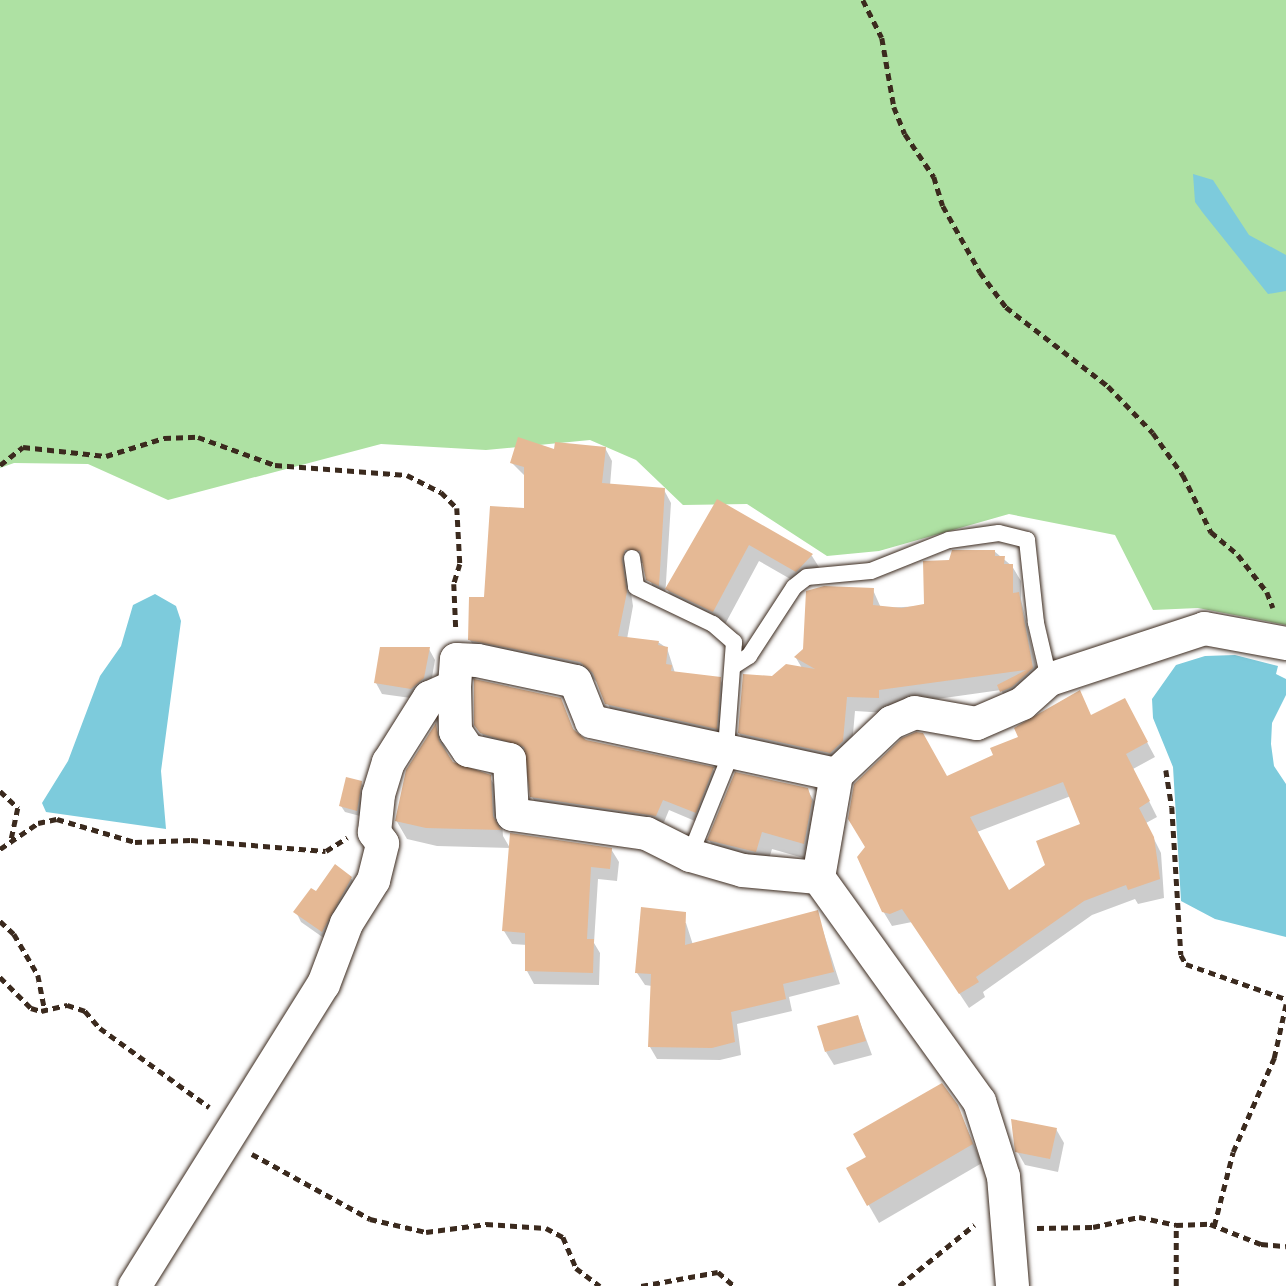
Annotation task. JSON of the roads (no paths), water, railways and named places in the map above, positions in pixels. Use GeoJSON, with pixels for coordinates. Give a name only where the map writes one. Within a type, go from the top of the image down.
{"type":"FeatureCollection","features":[{"type":"Feature","properties":{"kind":"street"},"geometry":{"type":"LineString","coordinates":[[1012,1286],[1003,1176],[979,1101],[818,877],[836,774],[891,722],[914,712],[976,723],[1022,703],[1049,679],[1204,628],[1277,641]]}},
{"type":"Feature","properties":{"kind":"street"},"geometry":{"type":"LineString","coordinates":[[135,1286],[323,984],[346,923],[373,880],[382,843],[374,832],[378,794],[388,762],[429,697],[455,672],[477,660],[575,681],[591,720],[836,774]]}},
{"type":"Feature","properties":{"kind":"street"},"geometry":{"type":"LineString","coordinates":[[455,672],[455,731],[468,750],[509,759],[512,814],[646,834],[690,855],[742,870],[818,877]]}},
{"type":"Feature","properties":{"kind":"lane"},"geometry":{"type":"LineString","coordinates":[[735,665],[756,647],[794,587],[807,577],[871,571],[949,540],[999,533],[1027,540],[1036,622],[1049,679]]}},
{"type":"Feature","properties":{"kind":"lane"},"geometry":{"type":"LineString","coordinates":[[632,558],[636,587],[728,633],[734,642],[729,749],[690,855]]}},
{"type":"Feature","properties":{"kind":"water"},"geometry":{"type":"Polygon","coordinates":[[[1193,174],[1213,180],[1249,235],[1286,255],[1286,291],[1268,294],[1203,213],[1195,202],[1193,174]]]}},
{"type":"Feature","properties":{"kind":"water"},"geometry":{"type":"Polygon","coordinates":[[[155,594],[176,606],[181,621],[161,771],[166,829],[46,812],[42,803],[68,761],[100,676],[121,646],[133,605],[155,594]]]}},
{"type":"Feature","properties":{"kind":"water"},"geometry":{"type":"Polygon","coordinates":[[[1235,655],[1278,666],[1276,674],[1286,679],[1286,695],[1272,723],[1271,744],[1274,766],[1286,784],[1286,937],[1215,919],[1181,901],[1173,767],[1153,718],[1152,699],[1176,665],[1205,656],[1235,655]]]}}]}
